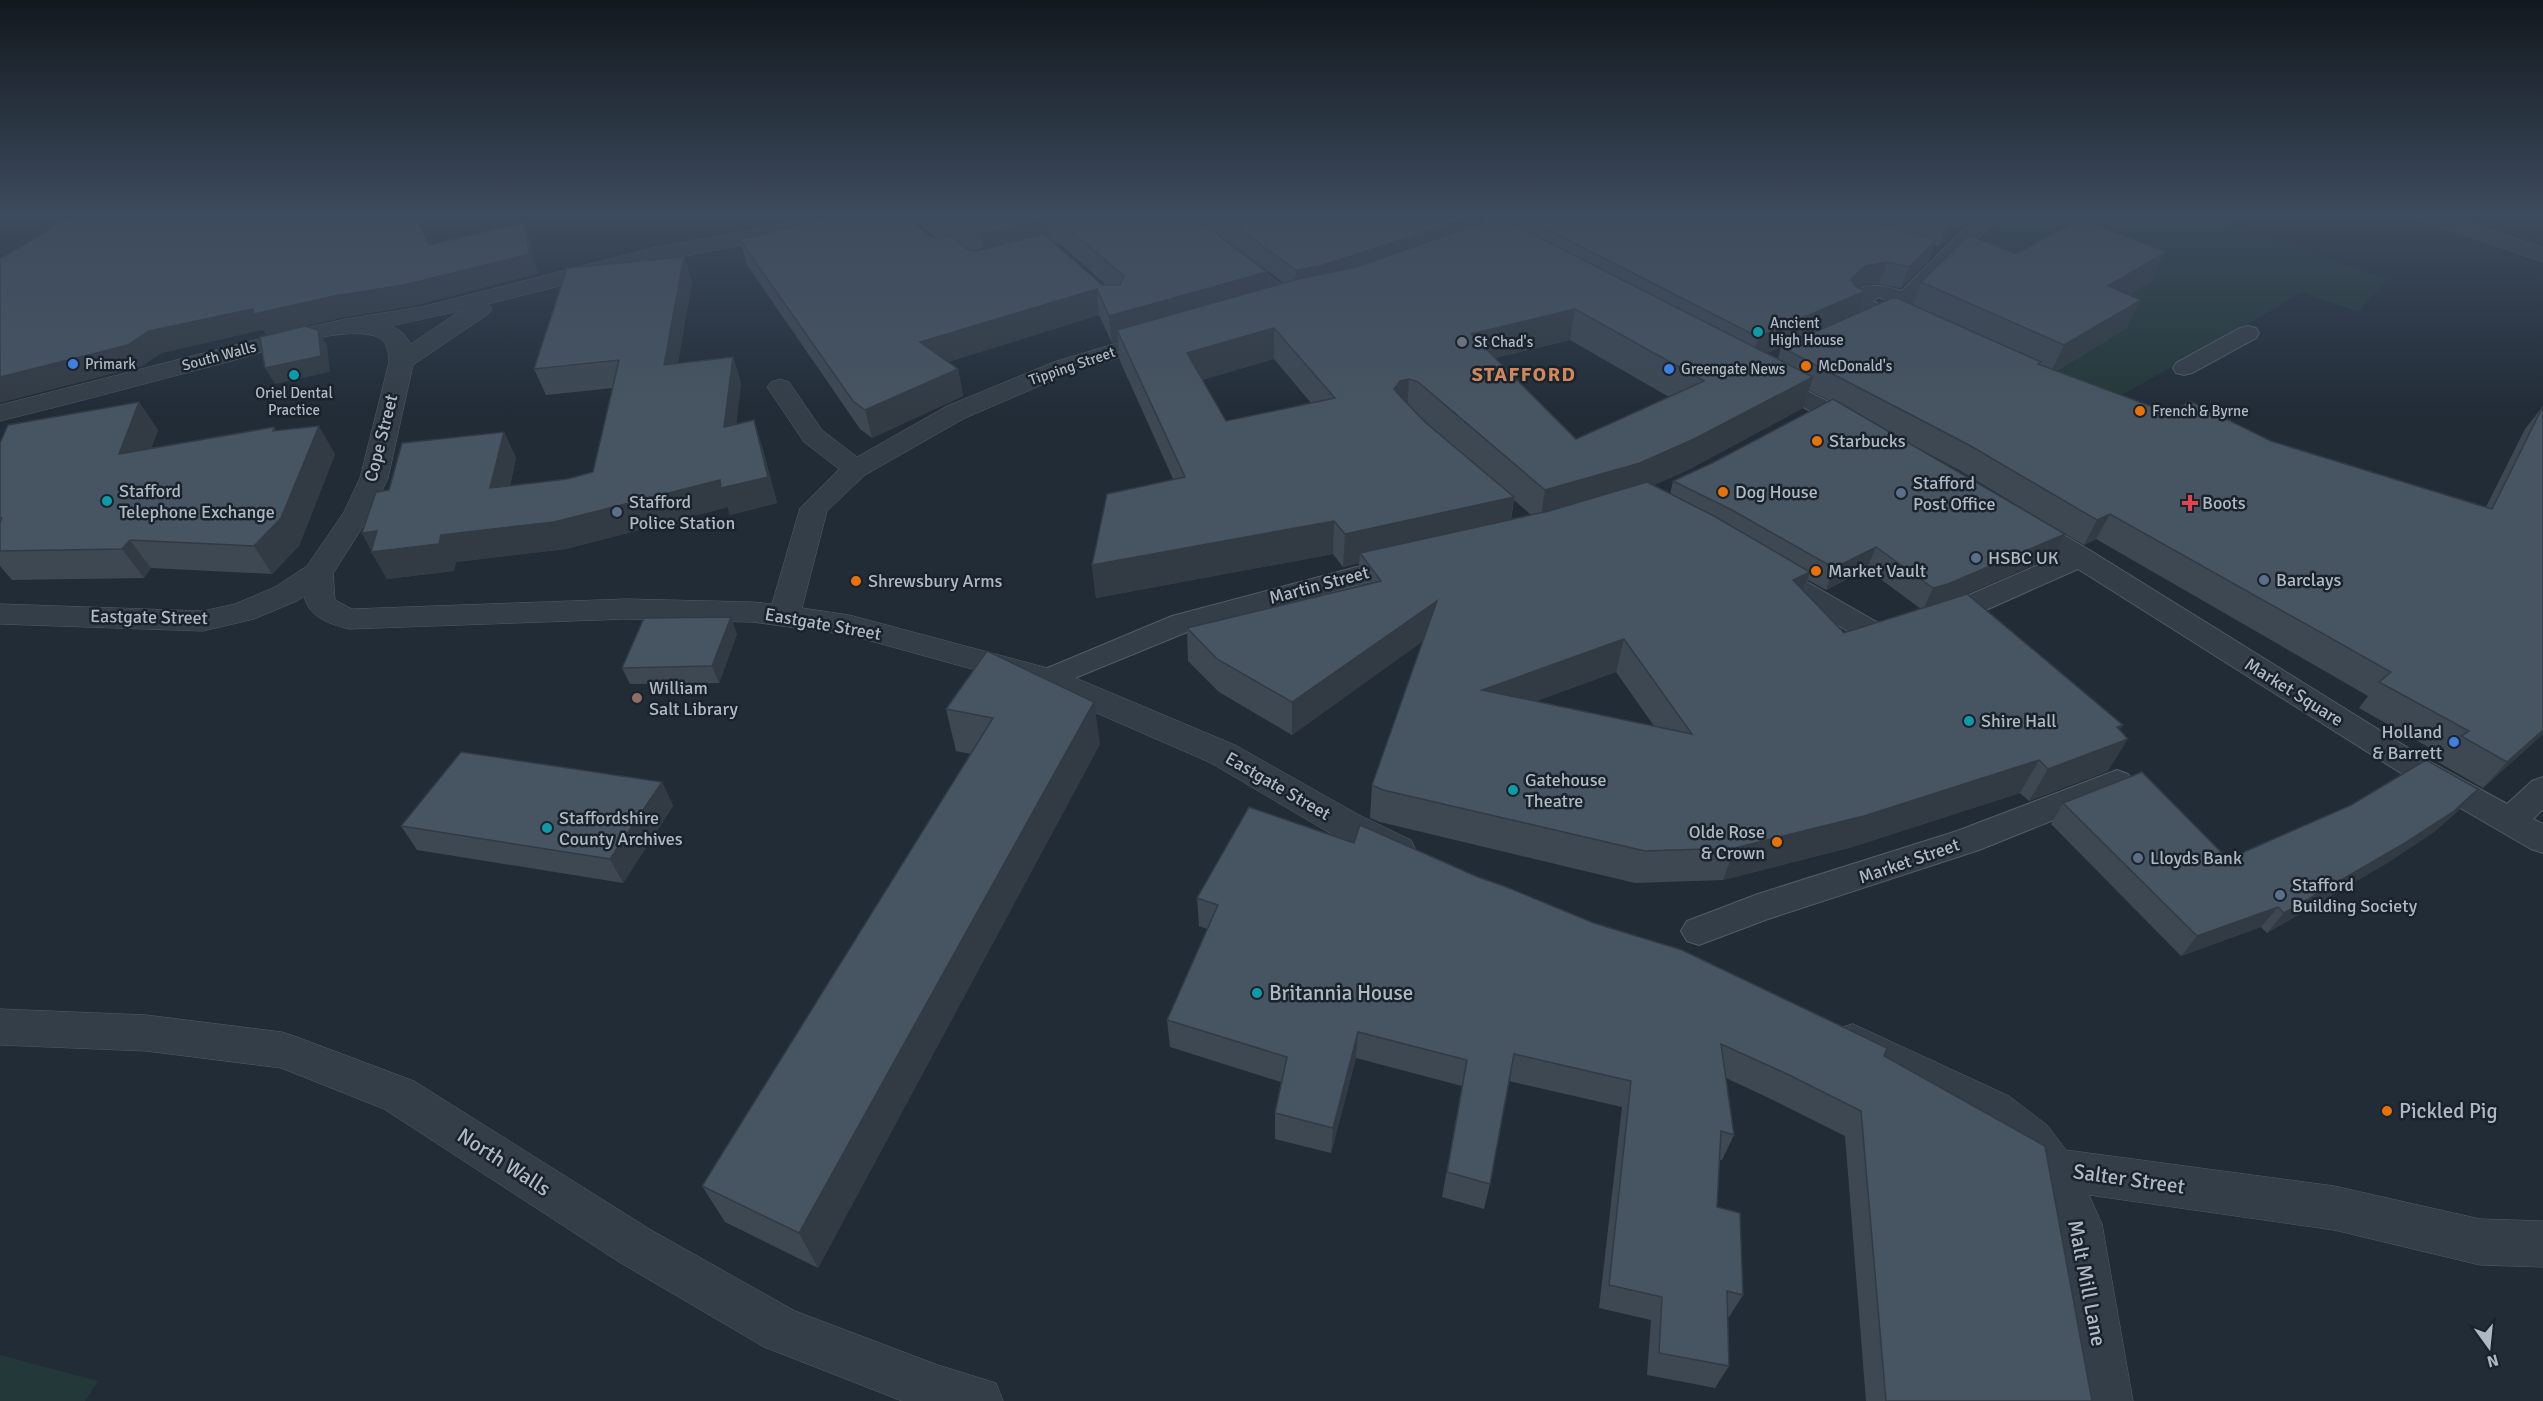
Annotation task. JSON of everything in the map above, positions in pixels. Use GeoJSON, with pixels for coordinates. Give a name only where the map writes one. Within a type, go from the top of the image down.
{"type":"FeatureCollection","features":[{"type":"Feature","properties":{"kind":"street","name":"South Walls"},"geometry":{"type":"LineString","coordinates":[[0,413],[225,354],[346,326],[421,314],[548,281]]}},
{"type":"Feature","properties":{"kind":"street"},"geometry":{"type":"LineString","coordinates":[[1259,309],[1302,300],[1274,281]]}},
{"type":"Feature","properties":{"kind":"street"},"geometry":{"type":"LineString","coordinates":[[1913,322],[1884,312],[1919,281]]}},
{"type":"Feature","properties":{"kind":"street"},"geometry":{"type":"LineString","coordinates":[[401,362],[441,333],[483,307],[530,286]]}},
{"type":"Feature","properties":{"kind":"street"},"geometry":{"type":"LineString","coordinates":[[346,326],[375,329],[397,338],[402,349],[401,362]]}},
{"type":"Feature","properties":{"kind":"street","name":"Tipping Street"},"geometry":{"type":"LineString","coordinates":[[785,615],[813,508],[855,469],[956,412],[1063,367],[1180,331]]}},
{"type":"Feature","properties":{"kind":"street"},"geometry":{"type":"LineString","coordinates":[[2184,368],[2248,333]]}},
{"type":"Feature","properties":{"kind":"street"},"geometry":{"type":"LineString","coordinates":[[1779,358],[1751,371],[1826,408],[1876,437]]}},
{"type":"Feature","properties":{"kind":"street","name":"Cope Street"},"geometry":{"type":"LineString","coordinates":[[318,573],[344,537],[374,478],[401,362]]}},
{"type":"Feature","properties":{"kind":"street"},"geometry":{"type":"LineString","coordinates":[[780,387],[813,436],[855,469]]}},
{"type":"Feature","properties":{"kind":"street"},"geometry":{"type":"LineString","coordinates":[[1804,420],[1826,408]]}},
{"type":"Feature","properties":{"kind":"street","name":"Market Square"},"geometry":{"type":"LineString","coordinates":[[2005,512],[2081,557],[2413,766],[2543,840]]}},
{"type":"Feature","properties":{"kind":"street"},"geometry":{"type":"LineString","coordinates":[[1745,558],[1876,635],[1949,615],[2081,557]]}},
{"type":"Feature","properties":{"kind":"street","name":"Martin Street"},"geometry":{"type":"LineString","coordinates":[[1048,679],[1182,622],[1348,577],[1418,561]]}},
{"type":"Feature","properties":{"kind":"street","name":"Eastgate Street"},"geometry":{"type":"LineString","coordinates":[[0,614],[203,621],[243,612],[286,594],[318,573]]}},
{"type":"Feature","properties":{"kind":"street","name":"Eastgate Street"},"geometry":{"type":"LineString","coordinates":[[318,573],[319,600],[326,611],[349,619],[626,609],[752,612],[849,625],[1048,679],[1223,754],[1346,825],[1422,861]]}},
{"type":"Feature","properties":{"kind":"street","name":"Market Street"},"geometry":{"type":"LineString","coordinates":[[1688,951],[1758,908],[1967,841],[2117,782]]}},
{"type":"Feature","properties":{"kind":"street"},"geometry":{"type":"LineString","coordinates":[[2510,821],[2543,789]]}},
{"type":"Feature","properties":{"kind":"street","name":"North Walls"},"geometry":{"type":"LineString","coordinates":[[0,1027],[146,1033],[282,1050],[399,1095],[635,1246],[781,1330],[938,1390],[978,1401]]}},
{"type":"Feature","properties":{"kind":"street","name":"Salter Street"},"geometry":{"type":"LineString","coordinates":[[1823,1028],[1994,1110],[2032,1139],[2054,1169],[2334,1208],[2480,1242],[2543,1244]]}},
{"type":"Feature","properties":{"kind":"street","name":"Malt Mill Lane"},"geometry":{"type":"LineString","coordinates":[[2054,1169],[2079,1224],[2108,1401]]}},
{"type":"Feature","properties":{"kind":"green space"},"geometry":{"type":"Polygon","coordinates":[[[1940,281],[2385,281],[2358,312],[2301,292],[2242,328],[2102,406],[1901,321],[1940,281]]]}},
{"type":"Feature","properties":{"kind":"green space"},"geometry":{"type":"Polygon","coordinates":[[[0,1355],[98,1381],[85,1401],[0,1401],[0,1355]]]}},
{"type":"Feature","properties":{"kind":"building"},"geometry":{"type":"Polygon","coordinates":[[[0,281],[419,281],[334,296],[254,314],[253,309],[149,331],[128,345],[0,377],[0,281]]]}},
{"type":"Feature","properties":{"kind":"building"},"geometry":{"type":"Polygon","coordinates":[[[563,281],[679,281],[664,365],[733,357],[724,427],[754,420],[768,477],[721,488],[720,480],[554,522],[441,535],[439,544],[371,552],[377,531],[362,533],[376,492],[389,490],[402,443],[504,432],[490,488],[567,479],[593,472],[619,360],[534,369],[563,281]]]}},
{"type":"Feature","properties":{"kind":"building"},"geometry":{"type":"Polygon","coordinates":[[[769,281],[1098,281],[1102,285],[1120,285],[1122,281],[1233,281],[1109,316],[1097,289],[920,342],[958,369],[865,410],[853,401],[769,281]]]}},
{"type":"Feature","properties":{"kind":"building"},"geometry":{"type":"Polygon","coordinates":[[[1290,281],[1625,281],[1813,377],[1694,439],[1640,463],[1545,490],[1418,382],[1409,379],[1400,381],[1394,389],[1425,422],[1514,497],[1345,534],[1334,521],[1092,565],[1107,494],[1185,477],[1117,330],[1290,281]],[[1575,309],[1471,334],[1576,439],[1704,381],[1575,309]],[[1274,328],[1187,353],[1226,421],[1335,398],[1274,328]]]}},
{"type":"Feature","properties":{"kind":"building"},"geometry":{"type":"Polygon","coordinates":[[[1649,281],[1852,281],[1855,286],[1865,291],[1758,337],[1649,281]]]}},
{"type":"Feature","properties":{"kind":"building"},"geometry":{"type":"Polygon","coordinates":[[[2116,281],[2108,286],[2141,300],[2064,345],[1921,282],[2116,281]]]}},
{"type":"Feature","properties":{"kind":"building"},"geometry":{"type":"Polygon","coordinates":[[[1892,298],[1897,298],[2041,362],[2038,364],[2169,413],[2190,401],[2271,441],[2492,509],[2543,406],[2543,730],[2507,762],[2461,736],[2469,731],[2379,682],[2391,672],[2110,514],[2097,520],[1969,445],[1781,347],[1892,298]]]}},
{"type":"Feature","properties":{"kind":"building"},"geometry":{"type":"Polygon","coordinates":[[[305,326],[318,330],[321,356],[265,368],[260,337],[305,326]]]}},
{"type":"Feature","properties":{"kind":"building"},"geometry":{"type":"Polygon","coordinates":[[[1833,399],[2065,534],[1948,584],[1933,588],[1876,547],[1834,568],[1732,510],[1673,481],[1833,399]]]}},
{"type":"Feature","properties":{"kind":"building"},"geometry":{"type":"Polygon","coordinates":[[[139,402],[119,454],[274,427],[273,431],[319,426],[281,518],[254,546],[130,540],[122,549],[0,551],[2,518],[0,518],[0,443],[8,425],[139,402]]]}},
{"type":"Feature","properties":{"kind":"building"},"geometry":{"type":"Polygon","coordinates":[[[1647,482],[1714,516],[1810,572],[1793,580],[1844,633],[1967,594],[2123,725],[2117,727],[2128,739],[2048,769],[2039,760],[1864,816],[1735,848],[1645,851],[1383,790],[1372,785],[1437,601],[1292,702],[1217,659],[1187,628],[1381,581],[1360,553],[1549,511],[1647,482]],[[1624,639],[1482,690],[1692,734],[1624,639]]]}},
{"type":"Feature","properties":{"kind":"building"},"geometry":{"type":"Polygon","coordinates":[[[731,617],[712,666],[622,668],[644,618],[731,617]]]}},
{"type":"Feature","properties":{"kind":"building"},"geometry":{"type":"Polygon","coordinates":[[[987,651],[1094,702],[799,1233],[702,1186],[993,718],[946,709],[987,651]]]}},
{"type":"Feature","properties":{"kind":"building","name":"Staffordshire County Archives"},"geometry":{"type":"Polygon","coordinates":[[[461,752],[662,782],[610,859],[401,826],[461,752]]]}},
{"type":"Feature","properties":{"kind":"building"},"geometry":{"type":"Polygon","coordinates":[[[2426,760],[2478,789],[2453,812],[2405,843],[2284,913],[2278,907],[2197,936],[2063,803],[2142,772],[2228,859],[2351,805],[2426,760]]]}},
{"type":"Feature","properties":{"kind":"building"},"geometry":{"type":"Polygon","coordinates":[[[1249,807],[1354,843],[1360,825],[1478,877],[1594,923],[1682,950],[1887,1048],[1884,1056],[2045,1146],[2092,1401],[1886,1401],[1861,1111],[1721,1044],[1734,1135],[1721,1131],[1717,1207],[1740,1213],[1743,1295],[1727,1291],[1729,1366],[1659,1353],[1662,1297],[1609,1285],[1631,1081],[1514,1054],[1490,1184],[1447,1172],[1467,1060],[1358,1032],[1333,1128],[1275,1113],[1287,1057],[1167,1020],[1218,905],[1197,898],[1249,807]]]}},
{"type":"Feature","properties":{"kind":"place","name":"Ancient High House"},"geometry":{"type":"Point","coordinates":[1758,332]}},
{"type":"Feature","properties":{"kind":"place","name":"St Chad's"},"geometry":{"type":"Point","coordinates":[1462,342]}},
{"type":"Feature","properties":{"kind":"place","name":"Primark"},"geometry":{"type":"Point","coordinates":[73,364]}},
{"type":"Feature","properties":{"kind":"place","name":"McDonald's"},"geometry":{"type":"Point","coordinates":[1806,366]}},
{"type":"Feature","properties":{"kind":"place","name":"Greengate News"},"geometry":{"type":"Point","coordinates":[1669,369]}},
{"type":"Feature","properties":{"kind":"place","name":"Oriel Dental Practice"},"geometry":{"type":"Point","coordinates":[294,375]}},
{"type":"Feature","properties":{"kind":"place","name":"French & Byrne"},"geometry":{"type":"Point","coordinates":[2140,411]}},
{"type":"Feature","properties":{"kind":"place","name":"Starbucks"},"geometry":{"type":"Point","coordinates":[1817,441]}},
{"type":"Feature","properties":{"kind":"place","name":"Dog House"},"geometry":{"type":"Point","coordinates":[1723,492]}},
{"type":"Feature","properties":{"kind":"place","name":"Stafford Post Office"},"geometry":{"type":"Point","coordinates":[1901,493]}},
{"type":"Feature","properties":{"kind":"place","name":"Stafford Telephone Exchange"},"geometry":{"type":"Point","coordinates":[107,501]}},
{"type":"Feature","properties":{"kind":"place","name":"Boots"},"geometry":{"type":"Point","coordinates":[2190,503]}},
{"type":"Feature","properties":{"kind":"place","name":"Stafford Police Station"},"geometry":{"type":"Point","coordinates":[617,512]}},
{"type":"Feature","properties":{"kind":"place","name":"HSBC UK"},"geometry":{"type":"Point","coordinates":[1976,558]}},
{"type":"Feature","properties":{"kind":"place","name":"Market Vault"},"geometry":{"type":"Point","coordinates":[1816,571]}},
{"type":"Feature","properties":{"kind":"place","name":"Barclays"},"geometry":{"type":"Point","coordinates":[2264,580]}},
{"type":"Feature","properties":{"kind":"place","name":"Shrewsbury Arms"},"geometry":{"type":"Point","coordinates":[856,581]}},
{"type":"Feature","properties":{"kind":"place","name":"William Salt Library"},"geometry":{"type":"Point","coordinates":[637,698]}},
{"type":"Feature","properties":{"kind":"place","name":"Shire Hall"},"geometry":{"type":"Point","coordinates":[1969,721]}},
{"type":"Feature","properties":{"kind":"place","name":"Holland & Barrett"},"geometry":{"type":"Point","coordinates":[2454,742]}},
{"type":"Feature","properties":{"kind":"place","name":"Gatehouse Theatre"},"geometry":{"type":"Point","coordinates":[1513,790]}},
{"type":"Feature","properties":{"kind":"place","name":"Staffordshire County Archives"},"geometry":{"type":"Point","coordinates":[547,828]}},
{"type":"Feature","properties":{"kind":"place","name":"Olde Rose & Crown"},"geometry":{"type":"Point","coordinates":[1777,842]}},
{"type":"Feature","properties":{"kind":"place","name":"Lloyds Bank"},"geometry":{"type":"Point","coordinates":[2138,858]}},
{"type":"Feature","properties":{"kind":"place","name":"Stafford Building Society"},"geometry":{"type":"Point","coordinates":[2280,895]}},
{"type":"Feature","properties":{"kind":"place","name":"Britannia House"},"geometry":{"type":"Point","coordinates":[1257,993]}},
{"type":"Feature","properties":{"kind":"place","name":"Pickled Pig"},"geometry":{"type":"Point","coordinates":[2387,1111]}},
{"type":"Feature","properties":{"kind":"district","name":"STAFFORD"},"geometry":{"type":"Point","coordinates":[1524,374]}}]}
